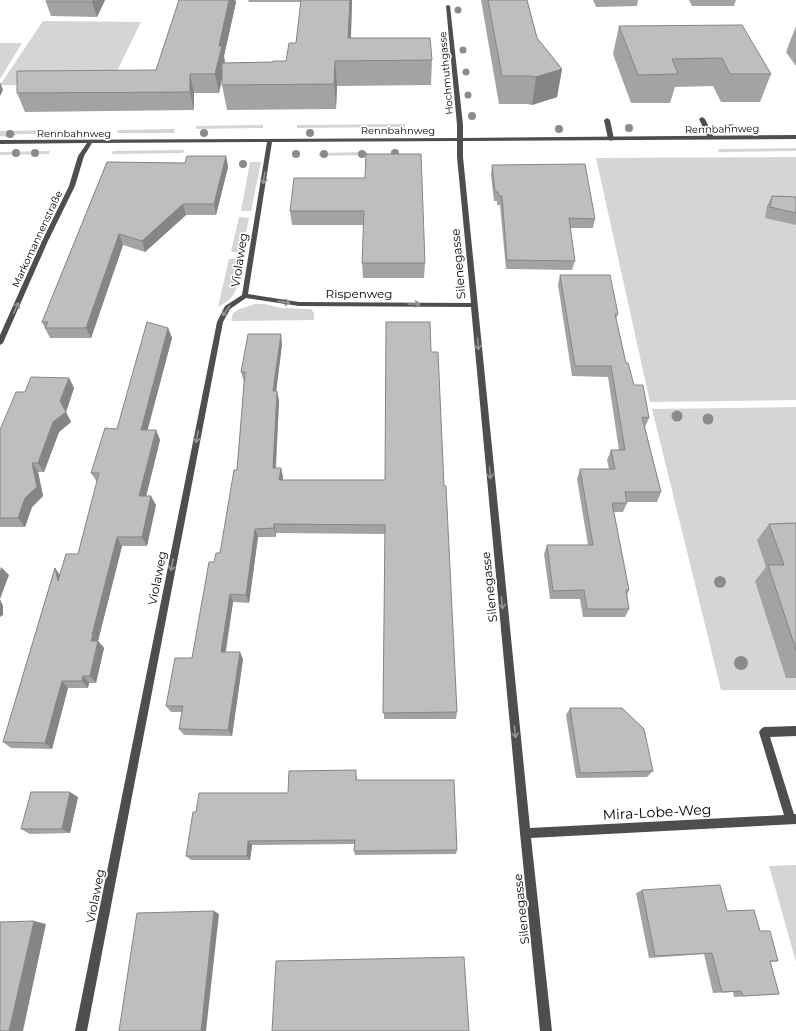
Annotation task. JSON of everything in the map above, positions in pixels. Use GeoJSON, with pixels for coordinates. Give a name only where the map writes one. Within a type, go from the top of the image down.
{"type":"FeatureCollection","features":[{"type":"Feature","properties":{"kind":"street","name":"Hochmuthgasse"},"geometry":{"type":"LineString","coordinates":[[448,6],[460,140]]}},
{"type":"Feature","properties":{"kind":"street"},"geometry":{"type":"LineString","coordinates":[[702,119],[711,138]]}},
{"type":"Feature","properties":{"kind":"street"},"geometry":{"type":"LineString","coordinates":[[607,120],[612,139]]}},
{"type":"Feature","properties":{"kind":"street","name":"Rennbahnweg"},"geometry":{"type":"LineString","coordinates":[[0,142],[796,137]]}},
{"type":"Feature","properties":{"kind":"street","name":"Violaweg"},"geometry":{"type":"LineString","coordinates":[[81,1031],[220,322],[227,308],[245,296],[270,140]]}},
{"type":"Feature","properties":{"kind":"street","name":"Silenegasse"},"geometry":{"type":"LineString","coordinates":[[460,140],[459,152],[525,833],[546,1031]]}},
{"type":"Feature","properties":{"kind":"street","name":"Markomannenstraße"},"geometry":{"type":"LineString","coordinates":[[0,343],[45,241],[72,186],[81,156],[90,142]]}},
{"type":"Feature","properties":{"kind":"street","name":"Rispenweg"},"geometry":{"type":"LineString","coordinates":[[245,296],[299,304],[474,305]]}},
{"type":"Feature","properties":{"kind":"street","name":"Mira-Lobe-Weg"},"geometry":{"type":"LineString","coordinates":[[525,833],[794,820],[764,732],[796,731]]}},
{"type":"Feature","properties":{"kind":"shaded area"},"geometry":{"type":"Polygon","coordinates":[[[43,21],[141,22],[117,71],[101,86],[0,85],[43,21]]]}},
{"type":"Feature","properties":{"kind":"shaded area"},"geometry":{"type":"Polygon","coordinates":[[[0,43],[22,43],[0,79],[0,43]]]}},
{"type":"Feature","properties":{"kind":"shaded area"},"geometry":{"type":"Polygon","coordinates":[[[405,124],[405,127],[297,128],[297,125],[405,124]]]}},
{"type":"Feature","properties":{"kind":"shaded area"},"geometry":{"type":"Polygon","coordinates":[[[263,125],[263,128],[196,129],[196,126],[263,125]]]}},
{"type":"Feature","properties":{"kind":"shaded area"},"geometry":{"type":"Polygon","coordinates":[[[175,129],[174,133],[117,133],[118,130],[175,129]]]}},
{"type":"Feature","properties":{"kind":"shaded area"},"geometry":{"type":"Polygon","coordinates":[[[63,130],[62,134],[17,134],[13,137],[0,136],[0,131],[63,130]]]}},
{"type":"Feature","properties":{"kind":"shaded area"},"geometry":{"type":"Polygon","coordinates":[[[796,148],[796,151],[719,152],[718,149],[796,148]]]}},
{"type":"Feature","properties":{"kind":"shaded area"},"geometry":{"type":"Polygon","coordinates":[[[184,150],[183,153],[112,154],[113,151],[184,150]]]}},
{"type":"Feature","properties":{"kind":"shaded area"},"geometry":{"type":"Polygon","coordinates":[[[50,151],[49,154],[0,155],[0,152],[50,151]]]}},
{"type":"Feature","properties":{"kind":"shaded area"},"geometry":{"type":"Polygon","coordinates":[[[367,152],[367,155],[319,156],[319,153],[367,152]]]}},
{"type":"Feature","properties":{"kind":"shaded area"},"geometry":{"type":"Polygon","coordinates":[[[796,157],[796,400],[650,402],[596,158],[796,157]]]}},
{"type":"Feature","properties":{"kind":"shaded area"},"geometry":{"type":"Polygon","coordinates":[[[250,162],[261,162],[251,211],[241,211],[250,162]]]}},
{"type":"Feature","properties":{"kind":"shaded area"},"geometry":{"type":"Polygon","coordinates":[[[239,217],[249,218],[242,252],[231,252],[239,217]]]}},
{"type":"Feature","properties":{"kind":"shaded area"},"geometry":{"type":"Polygon","coordinates":[[[229,259],[240,259],[238,282],[231,298],[218,307],[229,259]]]}},
{"type":"Feature","properties":{"kind":"shaded area"},"geometry":{"type":"Polygon","coordinates":[[[255,304],[265,304],[281,308],[311,309],[314,313],[314,320],[231,321],[233,313],[255,304]]]}},
{"type":"Feature","properties":{"kind":"shaded area"},"geometry":{"type":"Polygon","coordinates":[[[796,407],[796,690],[721,690],[652,409],[796,407]]]}},
{"type":"Feature","properties":{"kind":"shaded area"},"geometry":{"type":"Polygon","coordinates":[[[796,865],[796,962],[769,866],[796,865]]]}},
{"type":"Feature","properties":{"kind":"building"},"geometry":{"type":"Polygon","coordinates":[[[47,0],[94,0],[92,2],[46,2],[47,0]]]}},
{"type":"Feature","properties":{"kind":"building"},"geometry":{"type":"Polygon","coordinates":[[[179,0],[229,0],[219,46],[222,46],[215,74],[190,74],[190,92],[17,93],[17,71],[156,70],[179,0]]]}},
{"type":"Feature","properties":{"kind":"building"},"geometry":{"type":"Polygon","coordinates":[[[301,0],[350,0],[348,38],[430,38],[432,60],[335,61],[334,84],[222,85],[222,63],[286,61],[289,43],[296,43],[301,0]]]}},
{"type":"Feature","properties":{"kind":"building"},"geometry":{"type":"Polygon","coordinates":[[[488,0],[527,0],[537,38],[562,69],[536,77],[502,76],[488,0]]]}},
{"type":"Feature","properties":{"kind":"building"},"geometry":{"type":"Polygon","coordinates":[[[742,25],[771,74],[730,74],[722,58],[672,59],[678,74],[638,75],[619,26],[742,25]]]}},
{"type":"Feature","properties":{"kind":"building"},"geometry":{"type":"Polygon","coordinates":[[[366,154],[421,154],[425,263],[362,263],[364,211],[290,211],[294,178],[365,178],[366,154]]]}},
{"type":"Feature","properties":{"kind":"building"},"geometry":{"type":"Polygon","coordinates":[[[187,156],[226,156],[214,204],[183,204],[142,241],[119,234],[86,328],[45,328],[48,322],[42,322],[107,162],[185,163],[187,156]]]}},
{"type":"Feature","properties":{"kind":"building"},"geometry":{"type":"Polygon","coordinates":[[[585,164],[595,219],[569,218],[575,261],[507,260],[502,196],[499,196],[498,192],[495,192],[492,165],[585,164]]]}},
{"type":"Feature","properties":{"kind":"building"},"geometry":{"type":"Polygon","coordinates":[[[772,196],[796,197],[796,213],[770,207],[772,196]]]}},
{"type":"Feature","properties":{"kind":"building"},"geometry":{"type":"Polygon","coordinates":[[[560,275],[610,275],[618,314],[615,314],[626,363],[628,363],[634,385],[643,385],[649,418],[642,417],[661,492],[625,492],[627,503],[612,503],[629,590],[626,590],[629,609],[587,609],[584,590],[553,591],[547,545],[593,545],[580,469],[615,469],[611,450],[625,450],[611,366],[575,366],[560,275]]]}},
{"type":"Feature","properties":{"kind":"building"},"geometry":{"type":"Polygon","coordinates":[[[147,322],[168,328],[141,430],[156,430],[139,496],[151,496],[142,537],[117,537],[92,635],[91,641],[98,641],[90,676],[83,676],[82,681],[62,681],[45,743],[3,742],[55,568],[58,581],[66,554],[78,554],[99,473],[91,473],[105,428],[117,429],[147,322]]]}},
{"type":"Feature","properties":{"kind":"building"},"geometry":{"type":"Polygon","coordinates":[[[386,322],[430,322],[431,352],[438,352],[457,712],[383,713],[385,525],[274,524],[274,528],[255,529],[246,595],[230,594],[221,652],[240,652],[228,730],[179,729],[183,706],[166,706],[175,658],[192,658],[209,562],[214,562],[216,553],[220,553],[234,470],[237,470],[245,372],[241,372],[248,334],[281,334],[273,391],[277,391],[273,468],[281,468],[279,480],[385,480],[386,322]]]}},
{"type":"Feature","properties":{"kind":"building"},"geometry":{"type":"Polygon","coordinates":[[[31,377],[69,378],[60,401],[66,412],[53,422],[38,463],[32,463],[37,487],[25,498],[18,518],[0,518],[0,430],[16,392],[25,392],[31,377]]]}},
{"type":"Feature","properties":{"kind":"building"},"geometry":{"type":"Polygon","coordinates":[[[796,523],[796,650],[768,565],[784,565],[769,524],[796,523]]]}},
{"type":"Feature","properties":{"kind":"building"},"geometry":{"type":"Polygon","coordinates":[[[570,708],[622,708],[644,729],[653,771],[580,773],[570,708]]]}},
{"type":"Feature","properties":{"kind":"building"},"geometry":{"type":"Polygon","coordinates":[[[356,770],[356,780],[454,780],[457,850],[354,851],[355,840],[248,841],[247,856],[186,856],[193,812],[196,812],[199,793],[288,793],[289,771],[356,770]]]}},
{"type":"Feature","properties":{"kind":"building"},"geometry":{"type":"Polygon","coordinates":[[[31,792],[70,792],[62,829],[21,829],[31,792]]]}},
{"type":"Feature","properties":{"kind":"building"},"geometry":{"type":"Polygon","coordinates":[[[720,885],[727,911],[754,910],[760,931],[770,931],[778,961],[770,961],[779,994],[743,996],[741,991],[722,992],[712,953],[655,956],[642,890],[720,885]]]}},
{"type":"Feature","properties":{"kind":"building"},"geometry":{"type":"Polygon","coordinates":[[[214,911],[201,1031],[119,1031],[137,913],[214,911]]]}},
{"type":"Feature","properties":{"kind":"building"},"geometry":{"type":"Polygon","coordinates":[[[34,921],[9,1031],[0,1031],[0,922],[34,921]]]}},
{"type":"Feature","properties":{"kind":"building"},"geometry":{"type":"Polygon","coordinates":[[[464,957],[469,1031],[272,1031],[276,961],[464,957]]]}}]}
